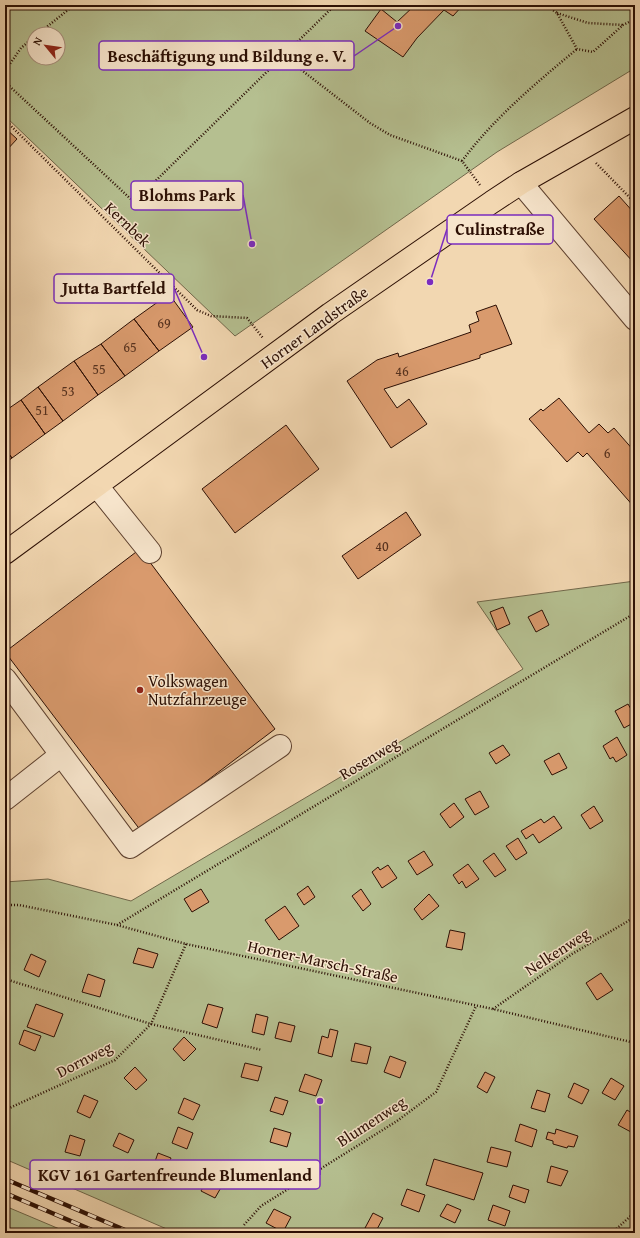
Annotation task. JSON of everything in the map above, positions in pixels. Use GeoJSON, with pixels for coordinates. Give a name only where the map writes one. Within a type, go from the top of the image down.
{"type":"FeatureCollection","features":[{"type":"Feature","properties":{"kind":"main road","name":"Horner Landstraße"},"geometry":{"type":"LineString","coordinates":[[5,553],[330,314],[492,202],[520,183],[635,118]]}},
{"type":"Feature","properties":{"kind":"street"},"geometry":{"type":"LineString","coordinates":[[520,183],[635,319]]}},
{"type":"Feature","properties":{"kind":"street"},"geometry":{"type":"LineString","coordinates":[[97,486],[150,552]]}},
{"type":"Feature","properties":{"kind":"street"},"geometry":{"type":"LineString","coordinates":[[5,679],[130,847],[280,746]]}},
{"type":"Feature","properties":{"kind":"street"},"geometry":{"type":"LineString","coordinates":[[5,799],[61,755]]}},
{"type":"Feature","properties":{"kind":"path"},"geometry":{"type":"LineString","coordinates":[[48,26],[74,5]]}},
{"type":"Feature","properties":{"kind":"path"},"geometry":{"type":"LineString","coordinates":[[5,82],[134,202],[282,55],[335,5]]}},
{"type":"Feature","properties":{"kind":"path"},"geometry":{"type":"LineString","coordinates":[[546,5],[557,13],[588,23],[623,25]]}},
{"type":"Feature","properties":{"kind":"path"},"geometry":{"type":"LineString","coordinates":[[557,13],[577,48],[593,52],[623,25],[635,19]]}},
{"type":"Feature","properties":{"kind":"path"},"geometry":{"type":"LineString","coordinates":[[5,71],[21,48],[26,44]]}},
{"type":"Feature","properties":{"kind":"path"},"geometry":{"type":"LineString","coordinates":[[462,161],[473,145],[537,82],[577,48]]}},
{"type":"Feature","properties":{"kind":"path"},"geometry":{"type":"LineString","coordinates":[[282,55],[370,124],[390,135],[462,161],[492,202]]}},
{"type":"Feature","properties":{"kind":"path","name":"Kernbek"},"geometry":{"type":"LineString","coordinates":[[5,120],[197,310],[211,316],[247,318]]}},
{"type":"Feature","properties":{"kind":"path"},"geometry":{"type":"LineString","coordinates":[[581,148],[635,203]]}},
{"type":"Feature","properties":{"kind":"path","name":"Rosenweg"},"geometry":{"type":"LineString","coordinates":[[117,925],[635,613]]}},
{"type":"Feature","properties":{"kind":"path","name":"Horner-Marsch-Straße"},"geometry":{"type":"LineString","coordinates":[[5,905],[19,905],[117,925],[186,944],[493,1009],[635,1043]]}},
{"type":"Feature","properties":{"kind":"path","name":"Nelkenweg"},"geometry":{"type":"LineString","coordinates":[[493,1009],[572,954],[635,918]]}},
{"type":"Feature","properties":{"kind":"path","name":"Dornweg"},"geometry":{"type":"LineString","coordinates":[[5,1110],[115,1060],[151,1024],[186,944]]}},
{"type":"Feature","properties":{"kind":"path"},"geometry":{"type":"LineString","coordinates":[[5,979],[151,1024],[262,1050]]}},
{"type":"Feature","properties":{"kind":"path","name":"Blumenweg"},"geometry":{"type":"LineString","coordinates":[[244,1225],[261,1206],[397,1121],[436,1092],[476,1006]]}},
{"type":"Feature","properties":{"kind":"path"},"geometry":{"type":"LineString","coordinates":[[612,1233],[635,1212]]}},
{"type":"Feature","properties":{"kind":"green space"},"geometry":{"type":"Polygon","coordinates":[[[12,5],[635,5],[635,68],[497,152],[235,336],[5,116],[5,17],[12,5]]]}},
{"type":"Feature","properties":{"kind":"green space"},"geometry":{"type":"Polygon","coordinates":[[[635,581],[635,1233],[176,1233],[5,1159],[5,882],[48,879],[131,901],[523,669],[477,602],[635,581]]]}},
{"type":"Feature","properties":{"kind":"green space"},"geometry":{"type":"Polygon","coordinates":[[[5,1206],[69,1233],[5,1233],[5,1206]]]}},
{"type":"Feature","properties":{"kind":"building"},"geometry":{"type":"Polygon","coordinates":[[[415,5],[463,5],[453,16],[444,10],[417,38],[403,57],[365,31],[381,9],[397,22],[415,5]]]}},
{"type":"Feature","properties":{"kind":"building"},"geometry":{"type":"Polygon","coordinates":[[[5,128],[17,139],[5,152],[5,128]]]}},
{"type":"Feature","properties":{"kind":"building"},"geometry":{"type":"Polygon","coordinates":[[[619,196],[635,214],[634,263],[594,219],[619,196]]]}},
{"type":"Feature","properties":{"kind":"building"},"geometry":{"type":"Polygon","coordinates":[[[169,294],[193,327],[159,351],[134,319],[169,294]]]}},
{"type":"Feature","properties":{"kind":"building"},"geometry":{"type":"Polygon","coordinates":[[[496,305],[512,344],[480,355],[480,358],[384,389],[397,408],[409,399],[427,424],[391,448],[347,381],[377,360],[398,353],[399,357],[471,332],[469,325],[479,321],[476,312],[496,305]]]}},
{"type":"Feature","properties":{"kind":"building"},"geometry":{"type":"Polygon","coordinates":[[[134,319],[159,351],[125,376],[101,344],[134,319]]]}},
{"type":"Feature","properties":{"kind":"building"},"geometry":{"type":"Polygon","coordinates":[[[101,344],[125,376],[98,395],[74,361],[101,344]]]}},
{"type":"Feature","properties":{"kind":"building"},"geometry":{"type":"Polygon","coordinates":[[[74,361],[98,395],[63,421],[38,387],[74,361]]]}},
{"type":"Feature","properties":{"kind":"building"},"geometry":{"type":"Polygon","coordinates":[[[38,387],[63,421],[45,434],[21,400],[38,387]]]}},
{"type":"Feature","properties":{"kind":"building"},"geometry":{"type":"Polygon","coordinates":[[[559,398],[589,433],[599,424],[608,433],[614,428],[635,452],[635,508],[587,453],[583,457],[578,452],[567,462],[529,419],[541,409],[543,411],[559,398]]]}},
{"type":"Feature","properties":{"kind":"building"},"geometry":{"type":"Polygon","coordinates":[[[21,400],[45,434],[12,458],[5,449],[5,411],[21,400]]]}},
{"type":"Feature","properties":{"kind":"building"},"geometry":{"type":"Polygon","coordinates":[[[286,425],[319,469],[235,533],[202,489],[286,425]]]}},
{"type":"Feature","properties":{"kind":"building"},"geometry":{"type":"Polygon","coordinates":[[[5,449],[12,458],[5,463],[5,449]]]}},
{"type":"Feature","properties":{"kind":"building"},"geometry":{"type":"Polygon","coordinates":[[[406,512],[421,535],[358,579],[342,556],[406,512]]]}},
{"type":"Feature","properties":{"kind":"building","name":"Volkswagen Nutzfahrzeuge"},"geometry":{"type":"Polygon","coordinates":[[[140,549],[275,729],[141,831],[5,652],[140,549]]]}},
{"type":"Feature","properties":{"kind":"building"},"geometry":{"type":"Polygon","coordinates":[[[503,607],[510,624],[497,630],[490,612],[503,607]]]}},
{"type":"Feature","properties":{"kind":"building"},"geometry":{"type":"Polygon","coordinates":[[[542,610],[549,625],[536,632],[528,617],[542,610]]]}},
{"type":"Feature","properties":{"kind":"building"},"geometry":{"type":"Polygon","coordinates":[[[628,704],[635,716],[635,722],[624,728],[615,711],[628,704]]]}},
{"type":"Feature","properties":{"kind":"building"},"geometry":{"type":"Polygon","coordinates":[[[617,737],[627,755],[616,762],[613,757],[610,759],[603,746],[617,737]]]}},
{"type":"Feature","properties":{"kind":"building"},"geometry":{"type":"Polygon","coordinates":[[[503,745],[510,755],[496,764],[489,753],[503,745]]]}},
{"type":"Feature","properties":{"kind":"building"},"geometry":{"type":"Polygon","coordinates":[[[559,753],[567,768],[552,775],[544,761],[559,753]]]}},
{"type":"Feature","properties":{"kind":"building"},"geometry":{"type":"Polygon","coordinates":[[[480,791],[489,807],[475,815],[465,799],[480,791]]]}},
{"type":"Feature","properties":{"kind":"building"},"geometry":{"type":"Polygon","coordinates":[[[454,803],[464,817],[450,828],[440,814],[454,803]]]}},
{"type":"Feature","properties":{"kind":"building"},"geometry":{"type":"Polygon","coordinates":[[[594,806],[603,821],[590,829],[581,815],[594,806]]]}},
{"type":"Feature","properties":{"kind":"building"},"geometry":{"type":"Polygon","coordinates":[[[554,816],[562,828],[539,843],[533,834],[526,839],[521,831],[541,819],[544,823],[554,816]]]}},
{"type":"Feature","properties":{"kind":"building"},"geometry":{"type":"Polygon","coordinates":[[[518,838],[527,853],[516,860],[506,846],[518,838]]]}},
{"type":"Feature","properties":{"kind":"building"},"geometry":{"type":"Polygon","coordinates":[[[424,851],[433,865],[417,875],[408,861],[424,851]]]}},
{"type":"Feature","properties":{"kind":"building"},"geometry":{"type":"Polygon","coordinates":[[[494,853],[506,870],[495,877],[483,861],[494,853]]]}},
{"type":"Feature","properties":{"kind":"building"},"geometry":{"type":"Polygon","coordinates":[[[468,864],[479,879],[466,888],[462,881],[459,884],[453,875],[468,864]]]}},
{"type":"Feature","properties":{"kind":"building"},"geometry":{"type":"Polygon","coordinates":[[[388,865],[397,878],[382,888],[372,872],[378,867],[380,870],[388,865]]]}},
{"type":"Feature","properties":{"kind":"building"},"geometry":{"type":"Polygon","coordinates":[[[308,886],[315,897],[304,905],[297,894],[308,886]]]}},
{"type":"Feature","properties":{"kind":"building"},"geometry":{"type":"Polygon","coordinates":[[[201,889],[209,902],[192,912],[184,899],[201,889]]]}},
{"type":"Feature","properties":{"kind":"building"},"geometry":{"type":"Polygon","coordinates":[[[361,889],[371,904],[363,911],[352,896],[361,889]]]}},
{"type":"Feature","properties":{"kind":"building"},"geometry":{"type":"Polygon","coordinates":[[[429,894],[439,906],[422,920],[414,909],[429,894]]]}},
{"type":"Feature","properties":{"kind":"building"},"geometry":{"type":"Polygon","coordinates":[[[285,906],[299,926],[279,940],[265,920],[285,906]]]}},
{"type":"Feature","properties":{"kind":"building"},"geometry":{"type":"Polygon","coordinates":[[[450,930],[465,933],[462,950],[446,947],[450,930]]]}},
{"type":"Feature","properties":{"kind":"building"},"geometry":{"type":"Polygon","coordinates":[[[138,948],[158,954],[153,968],[133,963],[138,948]]]}},
{"type":"Feature","properties":{"kind":"building"},"geometry":{"type":"Polygon","coordinates":[[[31,954],[46,961],[39,977],[24,970],[31,954]]]}},
{"type":"Feature","properties":{"kind":"building"},"geometry":{"type":"Polygon","coordinates":[[[601,973],[613,990],[597,1000],[586,983],[601,973]]]}},
{"type":"Feature","properties":{"kind":"building"},"geometry":{"type":"Polygon","coordinates":[[[88,974],[105,980],[100,997],[82,992],[88,974]]]}},
{"type":"Feature","properties":{"kind":"building"},"geometry":{"type":"Polygon","coordinates":[[[36,1004],[63,1014],[54,1037],[27,1027],[36,1004]]]}},
{"type":"Feature","properties":{"kind":"building"},"geometry":{"type":"Polygon","coordinates":[[[208,1004],[223,1008],[217,1028],[202,1023],[208,1004]]]}},
{"type":"Feature","properties":{"kind":"building"},"geometry":{"type":"Polygon","coordinates":[[[256,1014],[268,1017],[264,1035],[252,1032],[256,1014]]]}},
{"type":"Feature","properties":{"kind":"building"},"geometry":{"type":"Polygon","coordinates":[[[279,1022],[295,1026],[291,1042],[275,1038],[279,1022]]]}},
{"type":"Feature","properties":{"kind":"building"},"geometry":{"type":"Polygon","coordinates":[[[330,1029],[338,1031],[332,1057],[318,1053],[322,1036],[328,1038],[330,1029]]]}},
{"type":"Feature","properties":{"kind":"building"},"geometry":{"type":"Polygon","coordinates":[[[24,1030],[41,1036],[35,1051],[19,1044],[24,1030]]]}},
{"type":"Feature","properties":{"kind":"building"},"geometry":{"type":"Polygon","coordinates":[[[184,1037],[196,1049],[184,1061],[173,1049],[184,1037]]]}},
{"type":"Feature","properties":{"kind":"building"},"geometry":{"type":"Polygon","coordinates":[[[355,1043],[371,1047],[367,1064],[351,1061],[355,1043]]]}},
{"type":"Feature","properties":{"kind":"building"},"geometry":{"type":"Polygon","coordinates":[[[390,1056],[406,1062],[400,1078],[384,1072],[390,1056]]]}},
{"type":"Feature","properties":{"kind":"building"},"geometry":{"type":"Polygon","coordinates":[[[245,1063],[262,1067],[258,1081],[241,1077],[245,1063]]]}},
{"type":"Feature","properties":{"kind":"building"},"geometry":{"type":"Polygon","coordinates":[[[135,1067],[147,1080],[136,1090],[124,1078],[135,1067]]]}},
{"type":"Feature","properties":{"kind":"building"},"geometry":{"type":"Polygon","coordinates":[[[485,1072],[495,1077],[487,1093],[477,1087],[485,1072]]]}},
{"type":"Feature","properties":{"kind":"building"},"geometry":{"type":"Polygon","coordinates":[[[305,1074],[322,1080],[316,1096],[299,1091],[305,1074]]]}},
{"type":"Feature","properties":{"kind":"building"},"geometry":{"type":"Polygon","coordinates":[[[611,1078],[624,1086],[615,1100],[602,1093],[611,1078]]]}},
{"type":"Feature","properties":{"kind":"building"},"geometry":{"type":"Polygon","coordinates":[[[574,1083],[589,1090],[582,1104],[568,1097],[574,1083]]]}},
{"type":"Feature","properties":{"kind":"building"},"geometry":{"type":"Polygon","coordinates":[[[537,1090],[550,1094],[545,1112],[531,1108],[537,1090]]]}},
{"type":"Feature","properties":{"kind":"building"},"geometry":{"type":"Polygon","coordinates":[[[84,1095],[98,1101],[90,1118],[77,1112],[84,1095]]]}},
{"type":"Feature","properties":{"kind":"building"},"geometry":{"type":"Polygon","coordinates":[[[275,1097],[288,1101],[283,1115],[270,1111],[275,1097]]]}},
{"type":"Feature","properties":{"kind":"building"},"geometry":{"type":"Polygon","coordinates":[[[184,1098],[200,1105],[193,1120],[178,1113],[184,1098]]]}},
{"type":"Feature","properties":{"kind":"building"},"geometry":{"type":"Polygon","coordinates":[[[627,1110],[635,1115],[635,1125],[631,1132],[618,1125],[627,1110]]]}},
{"type":"Feature","properties":{"kind":"building"},"geometry":{"type":"Polygon","coordinates":[[[520,1124],[537,1130],[532,1147],[515,1141],[520,1124]]]}},
{"type":"Feature","properties":{"kind":"building"},"geometry":{"type":"Polygon","coordinates":[[[178,1127],[193,1133],[187,1149],[172,1143],[178,1127]]]}},
{"type":"Feature","properties":{"kind":"building"},"geometry":{"type":"Polygon","coordinates":[[[274,1128],[291,1133],[287,1147],[270,1142],[274,1128]]]}},
{"type":"Feature","properties":{"kind":"building"},"geometry":{"type":"Polygon","coordinates":[[[556,1129],[578,1136],[574,1147],[568,1146],[567,1148],[553,1144],[553,1141],[546,1139],[548,1132],[555,1134],[556,1129]]]}},
{"type":"Feature","properties":{"kind":"building"},"geometry":{"type":"Polygon","coordinates":[[[119,1133],[134,1140],[128,1153],[113,1146],[119,1133]]]}},
{"type":"Feature","properties":{"kind":"building"},"geometry":{"type":"Polygon","coordinates":[[[70,1135],[85,1140],[80,1156],[65,1152],[70,1135]]]}},
{"type":"Feature","properties":{"kind":"building"},"geometry":{"type":"Polygon","coordinates":[[[491,1147],[511,1152],[507,1167],[487,1162],[491,1147]]]}},
{"type":"Feature","properties":{"kind":"building"},"geometry":{"type":"Polygon","coordinates":[[[158,1153],[171,1158],[164,1175],[152,1170],[158,1153]]]}},
{"type":"Feature","properties":{"kind":"building"},"geometry":{"type":"Polygon","coordinates":[[[434,1159],[483,1173],[474,1200],[426,1185],[434,1159]]]}},
{"type":"Feature","properties":{"kind":"building"},"geometry":{"type":"Polygon","coordinates":[[[551,1166],[568,1171],[561,1186],[547,1182],[551,1166]]]}},
{"type":"Feature","properties":{"kind":"building"},"geometry":{"type":"Polygon","coordinates":[[[209,1176],[223,1184],[215,1198],[201,1191],[209,1176]]]}},
{"type":"Feature","properties":{"kind":"building"},"geometry":{"type":"Polygon","coordinates":[[[513,1185],[529,1190],[525,1203],[509,1197],[513,1185]]]}},
{"type":"Feature","properties":{"kind":"building"},"geometry":{"type":"Polygon","coordinates":[[[407,1189],[425,1195],[419,1212],[401,1205],[407,1189]]]}},
{"type":"Feature","properties":{"kind":"building"},"geometry":{"type":"Polygon","coordinates":[[[447,1204],[461,1210],[455,1223],[440,1216],[447,1204]]]}},
{"type":"Feature","properties":{"kind":"building"},"geometry":{"type":"Polygon","coordinates":[[[493,1205],[510,1211],[505,1226],[488,1220],[493,1205]]]}},
{"type":"Feature","properties":{"kind":"building"},"geometry":{"type":"Polygon","coordinates":[[[274,1209],[291,1217],[283,1232],[266,1223],[274,1209]]]}},
{"type":"Feature","properties":{"kind":"building"},"geometry":{"type":"Polygon","coordinates":[[[373,1213],[383,1218],[375,1233],[365,1228],[373,1213]]]}},
{"type":"Feature","properties":{"kind":"railway"},"geometry":{"type":"LineString","coordinates":[[5,1179],[132,1233]]}},
{"type":"Feature","properties":{"kind":"railway"},"geometry":{"type":"LineString","coordinates":[[5,1193],[99,1233]]}},
{"type":"Feature","properties":{"kind":"place","name":"Beschäftigung und Bildung e. V."},"geometry":{"type":"Point","coordinates":[398,26]}},
{"type":"Feature","properties":{"kind":"place","name":"Blohms Park"},"geometry":{"type":"Point","coordinates":[252,244]}},
{"type":"Feature","properties":{"kind":"place","name":"Culinstraße"},"geometry":{"type":"Point","coordinates":[430,282]}},
{"type":"Feature","properties":{"kind":"place","name":"Jutta Bartfeld"},"geometry":{"type":"Point","coordinates":[204,357]}},
{"type":"Feature","properties":{"kind":"place","name":"Volkswagen Nutzfahrzeuge"},"geometry":{"type":"Point","coordinates":[140,690]}},
{"type":"Feature","properties":{"kind":"place","name":"KGV 161 Gartenfreunde Blumenland"},"geometry":{"type":"Point","coordinates":[320,1101]}}]}
